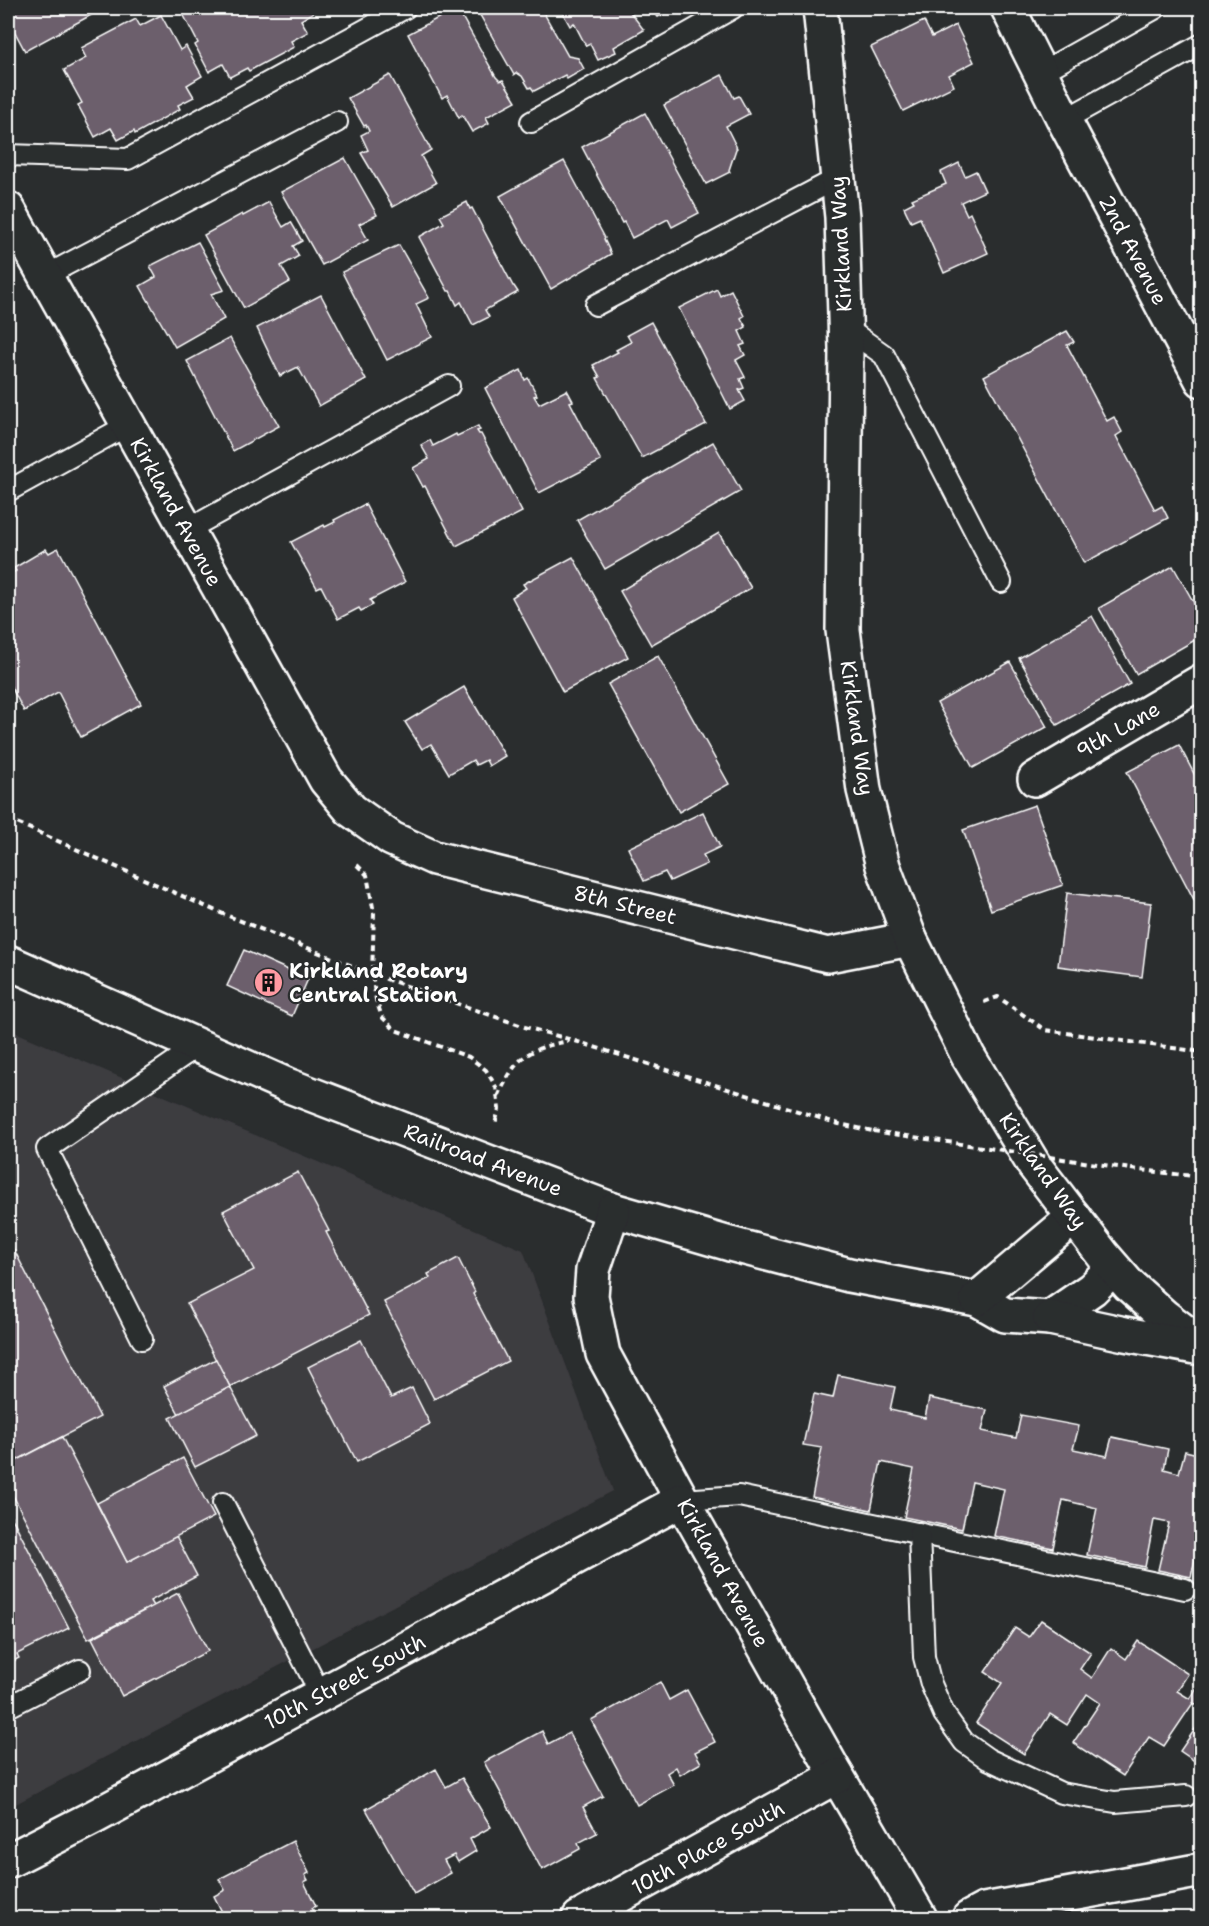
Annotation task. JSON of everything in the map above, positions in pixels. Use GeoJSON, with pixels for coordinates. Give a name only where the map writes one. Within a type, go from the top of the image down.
{"type":"FeatureCollection","features":[{"type":"Feature","properties":{"kind":"street","name":"Kirkland Way"},"geometry":{"type":"LineString","coordinates":[[820,8],[842,217],[846,328],[843,630],[864,790],[883,866],[910,939],[968,1056],[1034,1165],[1113,1268],[1165,1317],[1202,1346]]}},
{"type":"Feature","properties":{"kind":"street","name":"2nd Avenue"},"geometry":{"type":"LineString","coordinates":[[1008,8],[1064,120],[1202,380]]}},
{"type":"Feature","properties":{"kind":"street","name":"Kirkland Avenue"},"geometry":{"type":"LineString","coordinates":[[8,210],[326,780],[351,810]]}},
{"type":"Feature","properties":{"kind":"street","name":"9th Lane"},"geometry":{"type":"LineString","coordinates":[[1035,778],[1202,681]]}},
{"type":"Feature","properties":{"kind":"street","name":"8th Street"},"geometry":{"type":"LineString","coordinates":[[351,810],[392,839],[434,858],[828,955],[910,939]]}},
{"type":"Feature","properties":{"kind":"street","name":"Railroad Avenue"},"geometry":{"type":"LineString","coordinates":[[8,962],[196,1047],[287,1085],[613,1209],[730,1244],[838,1272],[977,1299],[1005,1315],[1050,1318],[1125,1334],[1202,1346]]}},
{"type":"Feature","properties":{"kind":"street","name":"Kirkland Avenue"},"geometry":{"type":"LineString","coordinates":[[613,1209],[592,1270],[591,1296],[603,1354],[837,1776],[920,1918]]}},
{"type":"Feature","properties":{"kind":"street"},"geometry":{"type":"LineString","coordinates":[[977,1299],[1074,1217]]}},
{"type":"Feature","properties":{"kind":"street"},"geometry":{"type":"LineString","coordinates":[[1050,1318],[1092,1289],[1113,1268]]}},
{"type":"Feature","properties":{"kind":"street","name":"10th Street South"},"geometry":{"type":"LineString","coordinates":[[8,1861],[94,1817],[682,1500]]}},
{"type":"Feature","properties":{"kind":"street","name":"10th Place South"},"geometry":{"type":"LineString","coordinates":[[579,1918],[837,1776]]}},
{"type":"Feature","properties":{"kind":"street"},"geometry":{"type":"LineString","coordinates":[[969,1918],[984,1910],[1202,1870]]}},
{"type":"Feature","properties":{"kind":"lane"},"geometry":{"type":"LineString","coordinates":[[8,155],[128,159],[405,8]]}},
{"type":"Feature","properties":{"kind":"lane"},"geometry":{"type":"LineString","coordinates":[[531,122],[733,8]]}},
{"type":"Feature","properties":{"kind":"lane"},"geometry":{"type":"LineString","coordinates":[[1040,73],[1156,8]]}},
{"type":"Feature","properties":{"kind":"lane"},"geometry":{"type":"LineString","coordinates":[[1064,120],[1202,44]]}},
{"type":"Feature","properties":{"kind":"lane"},"geometry":{"type":"LineString","coordinates":[[45,276],[337,122]]}},
{"type":"Feature","properties":{"kind":"lane"},"geometry":{"type":"LineString","coordinates":[[596,305],[838,178]]}},
{"type":"Feature","properties":{"kind":"lane"},"geometry":{"type":"LineString","coordinates":[[846,328],[884,355],[1001,582]]}},
{"type":"Feature","properties":{"kind":"lane"},"geometry":{"type":"LineString","coordinates":[[187,531],[449,386]]}},
{"type":"Feature","properties":{"kind":"lane"},"geometry":{"type":"LineString","coordinates":[[8,491],[128,425]]}},
{"type":"Feature","properties":{"kind":"lane"},"geometry":{"type":"LineString","coordinates":[[142,1339],[47,1149],[196,1047]]}},
{"type":"Feature","properties":{"kind":"lane"},"geometry":{"type":"LineString","coordinates":[[682,1500],[739,1496],[1185,1589]]}},
{"type":"Feature","properties":{"kind":"lane"},"geometry":{"type":"LineString","coordinates":[[223,1503],[321,1695]]}},
{"type":"Feature","properties":{"kind":"lane"},"geometry":{"type":"LineString","coordinates":[[919,1533],[924,1657],[931,1684],[944,1713],[964,1742],[988,1759],[1061,1793],[1115,1802],[1185,1796]]}},
{"type":"Feature","properties":{"kind":"lane"},"geometry":{"type":"LineString","coordinates":[[8,1707],[80,1670]]}},
{"type":"Feature","properties":{"kind":"path"},"geometry":{"type":"LineString","coordinates":[[8,819],[216,911],[372,974],[525,1027],[839,1124],[1131,1169],[1202,1177]]}},
{"type":"Feature","properties":{"kind":"path"},"geometry":{"type":"LineString","coordinates":[[352,859],[367,875],[374,913],[372,974],[376,1000],[382,1017],[395,1030],[469,1057],[486,1070],[496,1087],[499,1109],[493,1131]]}},
{"type":"Feature","properties":{"kind":"path"},"geometry":{"type":"LineString","coordinates":[[948,1015],[998,997],[1045,1030],[1202,1052]]}},
{"type":"Feature","properties":{"kind":"path"},"geometry":{"type":"LineString","coordinates":[[497,1098],[507,1076],[516,1064],[533,1050],[572,1040]]}},
{"type":"Feature","properties":{"kind":"shaded area"},"geometry":{"type":"Polygon","coordinates":[[[8,1029],[523,1250],[613,1491],[8,1808],[8,1029]]]}},
{"type":"Feature","properties":{"kind":"building"},"geometry":{"type":"Polygon","coordinates":[[[8,8],[104,8],[25,51],[8,19],[8,8]]]}},
{"type":"Feature","properties":{"kind":"building"},"geometry":{"type":"Polygon","coordinates":[[[180,8],[312,8],[314,12],[301,20],[308,32],[291,41],[294,47],[249,71],[247,68],[230,77],[223,64],[209,72],[195,45],[198,43],[180,8]]]}},
{"type":"Feature","properties":{"kind":"building"},"geometry":{"type":"Polygon","coordinates":[[[457,8],[496,77],[500,81],[503,80],[516,101],[486,117],[489,123],[472,132],[462,115],[459,118],[447,95],[442,98],[408,34],[457,8]]]}},
{"type":"Feature","properties":{"kind":"building"},"geometry":{"type":"Polygon","coordinates":[[[476,8],[541,8],[568,56],[578,58],[584,69],[567,79],[565,75],[534,91],[531,87],[529,88],[522,76],[517,73],[514,75],[476,8]]]}},
{"type":"Feature","properties":{"kind":"building"},"geometry":{"type":"Polygon","coordinates":[[[560,8],[627,8],[644,30],[614,47],[616,52],[598,60],[590,44],[586,46],[574,23],[570,26],[560,8]]]}},
{"type":"Feature","properties":{"kind":"building"},"geometry":{"type":"Polygon","coordinates":[[[650,8],[676,8],[658,17],[650,8]]]}},
{"type":"Feature","properties":{"kind":"building"},"geometry":{"type":"Polygon","coordinates":[[[161,15],[180,50],[186,46],[202,76],[187,85],[194,97],[178,105],[180,109],[135,134],[134,131],[118,140],[111,128],[95,137],[78,105],[82,103],[64,70],[86,58],[81,48],[136,19],[140,26],[161,15]]]}},
{"type":"Feature","properties":{"kind":"building"},"geometry":{"type":"Polygon","coordinates":[[[924,21],[932,37],[956,25],[974,62],[949,75],[954,86],[903,111],[871,47],[924,21]]]}},
{"type":"Feature","properties":{"kind":"building"},"geometry":{"type":"Polygon","coordinates":[[[390,75],[431,150],[421,156],[436,183],[393,207],[361,153],[368,150],[361,135],[369,131],[348,98],[390,75]]]}},
{"type":"Feature","properties":{"kind":"building"},"geometry":{"type":"Polygon","coordinates":[[[722,75],[734,98],[739,96],[749,114],[726,126],[737,148],[730,172],[706,184],[664,105],[722,75]]]}},
{"type":"Feature","properties":{"kind":"building"},"geometry":{"type":"Polygon","coordinates":[[[645,113],[699,213],[672,227],[668,219],[632,238],[582,147],[645,113]]]}},
{"type":"Feature","properties":{"kind":"building"},"geometry":{"type":"Polygon","coordinates":[[[345,158],[377,215],[359,224],[368,240],[322,265],[281,192],[345,158]]]}},
{"type":"Feature","properties":{"kind":"building"},"geometry":{"type":"Polygon","coordinates":[[[564,161],[605,238],[611,254],[551,289],[500,196],[564,161]]]}},
{"type":"Feature","properties":{"kind":"building"},"geometry":{"type":"Polygon","coordinates":[[[959,163],[965,176],[976,171],[985,191],[961,202],[967,215],[970,213],[988,253],[944,273],[920,218],[911,222],[904,207],[914,202],[912,199],[946,184],[941,172],[959,163]]]}},
{"type":"Feature","properties":{"kind":"building"},"geometry":{"type":"Polygon","coordinates":[[[269,202],[283,227],[291,222],[302,241],[293,246],[299,256],[281,266],[290,282],[244,308],[204,235],[269,202]]]}},
{"type":"Feature","properties":{"kind":"building"},"geometry":{"type":"Polygon","coordinates":[[[467,202],[518,292],[485,310],[489,317],[473,325],[461,302],[457,305],[448,291],[419,237],[444,223],[440,216],[467,202]]]}},
{"type":"Feature","properties":{"kind":"building"},"geometry":{"type":"Polygon","coordinates":[[[198,242],[224,290],[211,294],[224,319],[175,347],[140,286],[156,277],[150,266],[198,242]]]}},
{"type":"Feature","properties":{"kind":"building"},"geometry":{"type":"Polygon","coordinates":[[[399,245],[429,298],[416,304],[432,337],[387,360],[342,272],[399,245]]]}},
{"type":"Feature","properties":{"kind":"building"},"geometry":{"type":"Polygon","coordinates":[[[717,289],[720,296],[731,290],[744,316],[741,318],[746,327],[739,331],[745,344],[740,346],[745,355],[736,360],[745,377],[740,379],[744,388],[739,390],[745,401],[730,409],[679,308],[717,289]]]}},
{"type":"Feature","properties":{"kind":"building"},"geometry":{"type":"Polygon","coordinates":[[[321,295],[366,380],[319,406],[298,367],[280,376],[257,328],[321,295]]]}},
{"type":"Feature","properties":{"kind":"building"},"geometry":{"type":"Polygon","coordinates":[[[651,322],[706,424],[642,458],[597,378],[600,377],[593,365],[618,352],[616,350],[631,342],[627,335],[651,322]]]}},
{"type":"Feature","properties":{"kind":"building"},"geometry":{"type":"Polygon","coordinates":[[[1067,331],[1074,342],[1067,345],[1107,421],[1114,417],[1122,432],[1116,436],[1155,510],[1162,506],[1168,518],[1084,563],[984,376],[1067,331]]]}},
{"type":"Feature","properties":{"kind":"building"},"geometry":{"type":"Polygon","coordinates":[[[230,338],[279,426],[233,451],[187,361],[230,338]]]}},
{"type":"Feature","properties":{"kind":"building"},"geometry":{"type":"Polygon","coordinates":[[[521,370],[525,380],[528,378],[537,395],[534,396],[539,404],[567,390],[573,401],[570,402],[601,461],[539,493],[485,388],[521,370]]]}},
{"type":"Feature","properties":{"kind":"building"},"geometry":{"type":"Polygon","coordinates":[[[478,426],[480,430],[477,431],[481,434],[522,512],[456,546],[425,486],[423,487],[413,468],[429,459],[421,445],[430,440],[433,446],[478,426]]]}},
{"type":"Feature","properties":{"kind":"building"},"geometry":{"type":"Polygon","coordinates":[[[713,442],[741,491],[605,569],[577,520],[713,442]]]}},
{"type":"Feature","properties":{"kind":"building"},"geometry":{"type":"Polygon","coordinates":[[[365,504],[405,582],[370,600],[373,605],[361,611],[359,608],[338,619],[321,586],[317,588],[291,542],[324,525],[325,527],[335,522],[334,520],[365,504]]]}},
{"type":"Feature","properties":{"kind":"building"},"geometry":{"type":"Polygon","coordinates":[[[719,533],[751,588],[651,645],[620,591],[719,533]]]}},
{"type":"Feature","properties":{"kind":"building"},"geometry":{"type":"Polygon","coordinates":[[[58,548],[141,704],[81,737],[58,692],[24,711],[8,681],[8,575],[16,571],[14,568],[46,549],[49,553],[58,548]]]}},
{"type":"Feature","properties":{"kind":"building"},"geometry":{"type":"Polygon","coordinates":[[[573,557],[628,657],[563,692],[512,597],[526,588],[523,584],[573,557]]]}},
{"type":"Feature","properties":{"kind":"building"},"geometry":{"type":"Polygon","coordinates":[[[1173,566],[1202,617],[1202,636],[1136,674],[1099,608],[1173,566]]]}},
{"type":"Feature","properties":{"kind":"building"},"geometry":{"type":"Polygon","coordinates":[[[1092,616],[1130,684],[1057,725],[1019,658],[1092,616]]]}},
{"type":"Feature","properties":{"kind":"building"},"geometry":{"type":"Polygon","coordinates":[[[658,656],[729,784],[679,812],[608,684],[658,656]]]}},
{"type":"Feature","properties":{"kind":"building"},"geometry":{"type":"Polygon","coordinates":[[[1010,662],[1047,727],[973,768],[937,703],[1010,662]]]}},
{"type":"Feature","properties":{"kind":"building"},"geometry":{"type":"Polygon","coordinates":[[[464,687],[505,756],[489,766],[486,760],[476,765],[473,760],[449,774],[431,744],[422,749],[405,722],[464,687]]]}},
{"type":"Feature","properties":{"kind":"building"},"geometry":{"type":"Polygon","coordinates":[[[1179,745],[1202,789],[1202,915],[1127,772],[1179,745]]]}},
{"type":"Feature","properties":{"kind":"building"},"geometry":{"type":"Polygon","coordinates":[[[1035,805],[1063,885],[991,910],[963,830],[1035,805]]]}},
{"type":"Feature","properties":{"kind":"building"},"geometry":{"type":"Polygon","coordinates":[[[703,812],[720,847],[703,855],[707,864],[670,881],[665,872],[644,881],[628,848],[703,812]]]}},
{"type":"Feature","properties":{"kind":"building"},"geometry":{"type":"Polygon","coordinates":[[[1067,893],[1151,903],[1142,977],[1058,966],[1067,893]]]}},
{"type":"Feature","properties":{"kind":"building","name":"Kirkland Rotary Central Station"},"geometry":{"type":"Polygon","coordinates":[[[244,950],[308,979],[292,1016],[227,986],[244,950]]]}},
{"type":"Feature","properties":{"kind":"building"},"geometry":{"type":"Polygon","coordinates":[[[298,1172],[369,1315],[230,1387],[187,1304],[254,1270],[223,1211],[298,1172]]]}},
{"type":"Feature","properties":{"kind":"building"},"geometry":{"type":"Polygon","coordinates":[[[8,1238],[100,1417],[8,1465],[8,1238]]]}},
{"type":"Feature","properties":{"kind":"building"},"geometry":{"type":"Polygon","coordinates":[[[458,1258],[475,1292],[473,1294],[508,1361],[434,1399],[384,1302],[430,1278],[428,1274],[458,1258]]]}},
{"type":"Feature","properties":{"kind":"building"},"geometry":{"type":"Polygon","coordinates":[[[361,1340],[391,1398],[412,1388],[430,1424],[357,1462],[308,1367],[361,1340]]]}},
{"type":"Feature","properties":{"kind":"building"},"geometry":{"type":"Polygon","coordinates":[[[216,1359],[230,1387],[179,1414],[164,1386],[216,1359]]]}},
{"type":"Feature","properties":{"kind":"building"},"geometry":{"type":"Polygon","coordinates":[[[838,1375],[895,1387],[890,1410],[925,1418],[929,1398],[987,1410],[982,1431],[1016,1438],[1021,1415],[1079,1426],[1073,1449],[1107,1456],[1112,1437],[1168,1449],[1164,1469],[1179,1473],[1185,1451],[1202,1455],[1202,1529],[1191,1577],[1158,1570],[1169,1523],[1154,1520],[1145,1567],[1087,1555],[1097,1508],[1063,1500],[1053,1548],[994,1536],[1004,1489],[972,1482],[962,1529],[904,1517],[914,1469],[881,1462],[871,1510],[812,1497],[822,1448],[803,1445],[814,1394],[833,1398],[838,1375]]]}},
{"type":"Feature","properties":{"kind":"building"},"geometry":{"type":"Polygon","coordinates":[[[230,1387],[256,1436],[195,1467],[170,1418],[230,1387]]]}},
{"type":"Feature","properties":{"kind":"building"},"geometry":{"type":"Polygon","coordinates":[[[62,1437],[127,1562],[176,1536],[197,1576],[150,1601],[153,1606],[88,1639],[8,1486],[8,1465],[62,1437]]]}},
{"type":"Feature","properties":{"kind":"building"},"geometry":{"type":"Polygon","coordinates":[[[183,1458],[214,1517],[127,1562],[97,1503],[183,1458]]]}},
{"type":"Feature","properties":{"kind":"building"},"geometry":{"type":"Polygon","coordinates":[[[8,1510],[69,1628],[17,1654],[19,1658],[8,1664],[8,1510]]]}},
{"type":"Feature","properties":{"kind":"building"},"geometry":{"type":"Polygon","coordinates":[[[178,1593],[208,1651],[122,1696],[92,1638],[178,1593]]]}},
{"type":"Feature","properties":{"kind":"building"},"geometry":{"type":"Polygon","coordinates":[[[1041,1620],[1091,1653],[1080,1669],[1092,1678],[1111,1648],[1126,1659],[1138,1641],[1188,1674],[1177,1691],[1190,1699],[1202,1681],[1202,1709],[1193,1703],[1164,1746],[1149,1737],[1123,1776],[1073,1743],[1100,1703],[1087,1694],[1067,1725],[1050,1714],[1024,1754],[976,1723],[1002,1683],[985,1672],[1015,1628],[1029,1637],[1041,1620]]]}},
{"type":"Feature","properties":{"kind":"building"},"geometry":{"type":"Polygon","coordinates":[[[660,1682],[669,1700],[687,1690],[715,1742],[695,1752],[701,1763],[680,1775],[676,1767],[667,1773],[674,1785],[637,1805],[591,1720],[660,1682]]]}},
{"type":"Feature","properties":{"kind":"building"},"geometry":{"type":"Polygon","coordinates":[[[1202,1719],[1202,1766],[1180,1751],[1202,1719]]]}},
{"type":"Feature","properties":{"kind":"building"},"geometry":{"type":"Polygon","coordinates":[[[542,1731],[548,1744],[569,1733],[603,1796],[583,1807],[597,1833],[578,1843],[580,1849],[542,1870],[484,1762],[542,1731]]]}},
{"type":"Feature","properties":{"kind":"building"},"geometry":{"type":"Polygon","coordinates":[[[436,1769],[446,1787],[462,1778],[491,1827],[470,1839],[476,1851],[458,1862],[454,1855],[444,1860],[451,1873],[414,1894],[366,1809],[436,1769]]]}},
{"type":"Feature","properties":{"kind":"building"},"geometry":{"type":"Polygon","coordinates":[[[293,1841],[309,1873],[305,1875],[308,1880],[304,1882],[316,1906],[312,1908],[318,1918],[225,1918],[214,1896],[225,1890],[219,1879],[293,1841]]]}},
{"type":"Feature","properties":{"kind":"place","name":"Kirkland Rotary Central Station"},"geometry":{"type":"Point","coordinates":[268,983]}}]}
